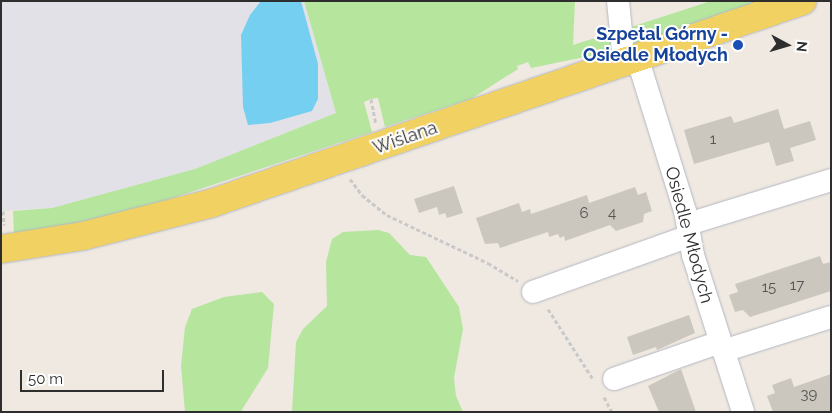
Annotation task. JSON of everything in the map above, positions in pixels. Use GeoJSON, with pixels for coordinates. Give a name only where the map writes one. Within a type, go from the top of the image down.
{"type":"FeatureCollection","features":[{"type":"Feature","properties":{"kind":"main road","name":"Wiślana"},"geometry":{"type":"LineString","coordinates":[[1,249],[83,236],[148,221],[337,162],[802,1]]}},
{"type":"Feature","properties":{"kind":"lane","name":"Osiedle Młodych"},"geometry":{"type":"LineString","coordinates":[[618,1],[630,59],[688,230],[743,412]]}},
{"type":"Feature","properties":{"kind":"lane"},"geometry":{"type":"LineString","coordinates":[[533,292],[688,230],[831,180]]}},
{"type":"Feature","properties":{"kind":"lane"},"geometry":{"type":"LineString","coordinates":[[604,386],[722,347],[831,317]]}},
{"type":"Feature","properties":{"kind":"path"},"geometry":{"type":"LineString","coordinates":[[337,162],[362,195],[387,214],[488,263],[533,292],[556,318],[604,386],[612,412]]}},
{"type":"Feature","properties":{"kind":"shaded area"},"geometry":{"type":"Polygon","coordinates":[[[1,1],[304,1],[336,113],[195,169],[52,208],[1,211],[1,1]]]}},
{"type":"Feature","properties":{"kind":"green space"},"geometry":{"type":"Polygon","coordinates":[[[304,1],[575,1],[573,45],[617,31],[619,50],[531,68],[528,62],[517,66],[518,69],[471,99],[385,127],[378,98],[371,99],[364,102],[372,132],[106,220],[14,234],[13,211],[52,208],[195,169],[336,113],[304,1]]]}},
{"type":"Feature","properties":{"kind":"green space"},"geometry":{"type":"Polygon","coordinates":[[[711,1],[769,1],[633,45],[631,27],[711,1]]]}},
{"type":"Feature","properties":{"kind":"green space"},"geometry":{"type":"Polygon","coordinates":[[[378,230],[389,233],[410,255],[426,257],[459,307],[463,329],[454,378],[456,396],[463,412],[292,412],[296,342],[303,329],[327,306],[326,262],[332,239],[343,232],[378,230]]]}},
{"type":"Feature","properties":{"kind":"green space"},"geometry":{"type":"Polygon","coordinates":[[[262,292],[274,304],[268,368],[241,412],[185,412],[181,366],[185,327],[192,309],[224,297],[262,292]]]}},
{"type":"Feature","properties":{"kind":"water"},"geometry":{"type":"Polygon","coordinates":[[[261,1],[301,1],[318,64],[318,99],[312,111],[270,123],[248,125],[243,107],[241,35],[250,15],[261,1]]]}},
{"type":"Feature","properties":{"kind":"building"},"geometry":{"type":"Polygon","coordinates":[[[778,109],[784,129],[810,121],[816,140],[790,148],[794,161],[776,166],[769,142],[694,164],[684,130],[731,116],[734,123],[778,109]]]}},
{"type":"Feature","properties":{"kind":"building"},"geometry":{"type":"Polygon","coordinates":[[[454,186],[463,213],[447,218],[445,213],[439,215],[437,207],[419,213],[414,199],[454,186]]]}},
{"type":"Feature","properties":{"kind":"building"},"geometry":{"type":"Polygon","coordinates":[[[635,187],[638,195],[646,192],[652,211],[644,214],[643,222],[616,231],[610,225],[565,241],[564,236],[560,238],[558,234],[549,237],[548,232],[500,248],[498,243],[485,244],[476,218],[519,203],[522,212],[530,209],[531,214],[587,195],[589,203],[635,187]]]}},
{"type":"Feature","properties":{"kind":"building"},"geometry":{"type":"Polygon","coordinates":[[[820,256],[823,264],[831,262],[831,291],[750,317],[743,310],[735,312],[729,295],[738,292],[735,284],[820,256]]]}},
{"type":"Feature","properties":{"kind":"building"},"geometry":{"type":"Polygon","coordinates":[[[689,315],[695,333],[657,350],[656,347],[633,355],[627,337],[689,315]]]}},
{"type":"Feature","properties":{"kind":"building"},"geometry":{"type":"Polygon","coordinates":[[[681,369],[696,412],[659,412],[648,386],[681,369]]]}},
{"type":"Feature","properties":{"kind":"building"},"geometry":{"type":"Polygon","coordinates":[[[831,374],[831,412],[773,412],[767,396],[775,393],[772,385],[791,378],[794,387],[831,374]]]}},
{"type":"Feature","properties":{"kind":"place","name":"Szpetal Górny - Osiedle Młodych"},"geometry":{"type":"Point","coordinates":[738,45]}}]}
